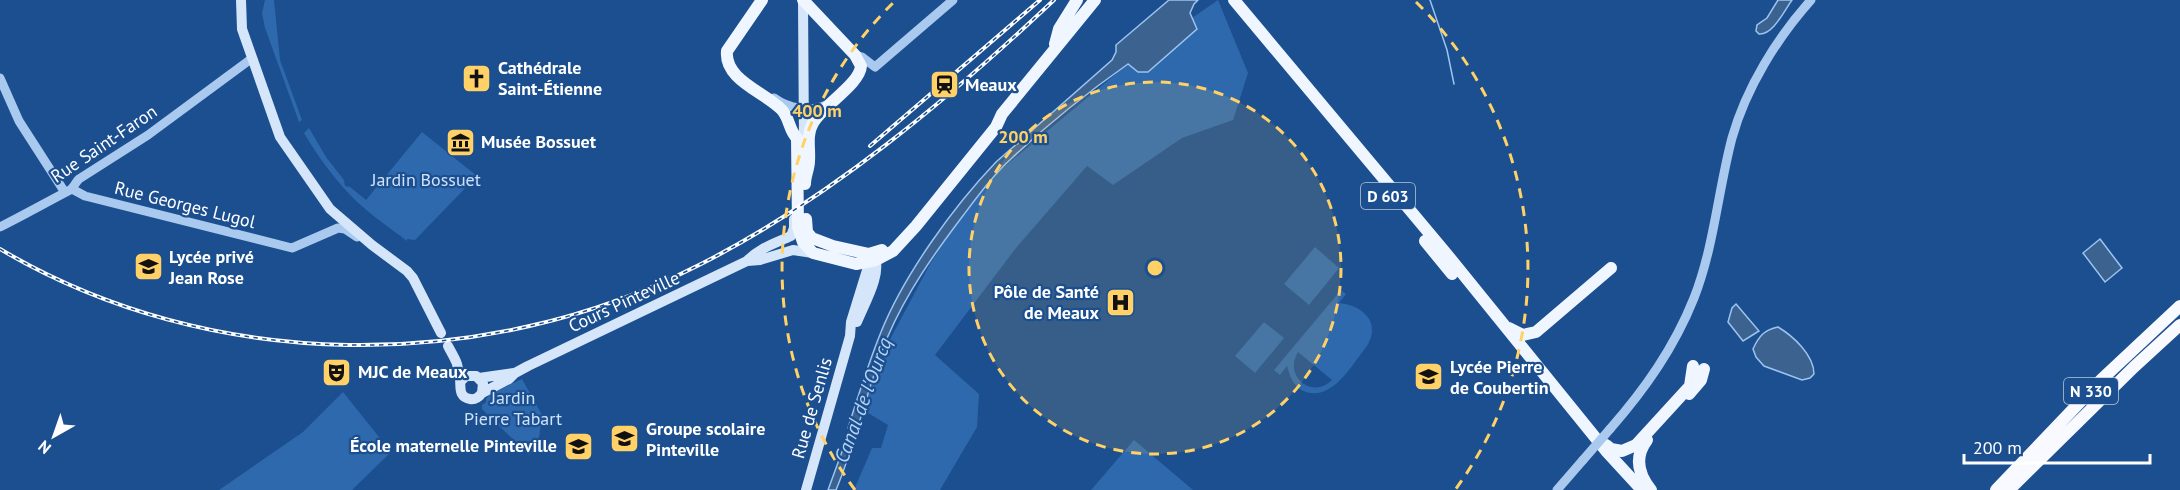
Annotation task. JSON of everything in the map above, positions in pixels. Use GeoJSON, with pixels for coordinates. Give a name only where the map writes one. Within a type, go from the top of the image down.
{"type":"FeatureCollection","features":[{"type":"Feature","properties":{"kind":"highway","name":"N 330"},"geometry":{"type":"LineString","coordinates":[[2007,485],[2102,379],[2180,306]]}},
{"type":"Feature","properties":{"kind":"highway","name":"N 330"},"geometry":{"type":"LineString","coordinates":[[1996,490],[2007,485],[2057,443],[2180,325]]}},
{"type":"Feature","properties":{"kind":"highway"},"geometry":{"type":"LineString","coordinates":[[2020,490],[2042,466],[2057,443]]}},
{"type":"Feature","properties":{"kind":"highway"},"geometry":{"type":"LineString","coordinates":[[1990,490],[2007,485]]}},
{"type":"Feature","properties":{"kind":"main road"},"geometry":{"type":"LineString","coordinates":[[241,0],[242,29],[251,59],[284,143],[330,209],[413,278],[441,333]]}},
{"type":"Feature","properties":{"kind":"main road"},"geometry":{"type":"LineString","coordinates":[[762,0],[727,51],[728,64],[783,111],[790,123],[792,134],[797,138]]}},
{"type":"Feature","properties":{"kind":"main road"},"geometry":{"type":"LineString","coordinates":[[796,0],[801,173]]}},
{"type":"Feature","properties":{"kind":"main road"},"geometry":{"type":"LineString","coordinates":[[1055,48],[1059,29],[1078,0]]}},
{"type":"Feature","properties":{"kind":"main road"},"geometry":{"type":"LineString","coordinates":[[856,264],[895,247],[916,226],[1042,74],[1095,0]]}},
{"type":"Feature","properties":{"kind":"main road"},"geometry":{"type":"LineString","coordinates":[[996,127],[1002,114],[1055,48],[1102,0]]}},
{"type":"Feature","properties":{"kind":"main road","name":"D 603"},"geometry":{"type":"LineString","coordinates":[[1226,0],[1631,490]]}},
{"type":"Feature","properties":{"kind":"main road","name":"D 603"},"geometry":{"type":"LineString","coordinates":[[1234,0],[1607,452],[1642,490]]}},
{"type":"Feature","properties":{"kind":"main road"},"geometry":{"type":"LineString","coordinates":[[806,2],[797,138],[806,238],[813,253],[856,264],[861,270],[863,282]]}},
{"type":"Feature","properties":{"kind":"main road"},"geometry":{"type":"LineString","coordinates":[[785,238],[791,236],[794,228],[793,180],[809,164],[810,129],[818,116],[860,74],[860,62],[855,55],[806,2]]}},
{"type":"Feature","properties":{"kind":"main road"},"geometry":{"type":"LineString","coordinates":[[785,238],[806,238],[872,257]]}},
{"type":"Feature","properties":{"kind":"main road","name":"Cours Pinteville"},"geometry":{"type":"LineString","coordinates":[[751,260],[753,255],[774,241],[785,238]]}},
{"type":"Feature","properties":{"kind":"main road","name":"Cours Pinteville"},"geometry":{"type":"LineString","coordinates":[[476,376],[514,373],[751,260],[806,238]]}},
{"type":"Feature","properties":{"kind":"main road","name":"Rue de Senlis"},"geometry":{"type":"LineString","coordinates":[[806,490],[850,336],[875,280],[895,247]]}},
{"type":"Feature","properties":{"kind":"main road","name":"Cours Pinteville"},"geometry":{"type":"LineString","coordinates":[[751,260],[793,250],[813,253]]}},
{"type":"Feature","properties":{"kind":"main road","name":"Rue de Senlis"},"geometry":{"type":"LineString","coordinates":[[872,257],[875,280]]}},
{"type":"Feature","properties":{"kind":"main road","name":"Rue de Senlis"},"geometry":{"type":"LineString","coordinates":[[850,336],[851,322],[872,257]]}},
{"type":"Feature","properties":{"kind":"main road"},"geometry":{"type":"LineString","coordinates":[[1497,316],[1517,334],[1528,335],[1536,332],[1611,268]]}},
{"type":"Feature","properties":{"kind":"main road"},"geometry":{"type":"LineString","coordinates":[[448,346],[456,362],[461,381],[459,390],[466,398],[476,398],[482,393],[484,386],[476,376],[456,362]]}},
{"type":"Feature","properties":{"kind":"main road"},"geometry":{"type":"LineString","coordinates":[[1554,387],[1568,399],[1607,447],[1626,451],[1636,445],[1690,386],[1698,368],[1701,380],[1641,449],[1638,463],[1651,490]]}},
{"type":"Feature","properties":{"kind":"main road","name":"Cours Pinteville"},"geometry":{"type":"LineString","coordinates":[[482,393],[509,379],[514,373]]}},
{"type":"Feature","properties":{"kind":"main road"},"geometry":{"type":"LineString","coordinates":[[461,381],[466,376],[476,376]]}},
{"type":"Feature","properties":{"kind":"street"},"geometry":{"type":"LineString","coordinates":[[855,55],[862,57],[875,67],[953,0]]}},
{"type":"Feature","properties":{"kind":"street"},"geometry":{"type":"LineString","coordinates":[[1069,34],[1072,14],[1078,0]]}},
{"type":"Feature","properties":{"kind":"street"},"geometry":{"type":"LineString","coordinates":[[1557,490],[1636,399],[1665,358],[1694,298],[1738,120],[1757,78],[1791,22],[1811,0]]}},
{"type":"Feature","properties":{"kind":"street","name":"Rue Saint-Faron"},"geometry":{"type":"LineString","coordinates":[[0,227],[38,209],[68,190],[79,179],[147,135],[251,59]]}},
{"type":"Feature","properties":{"kind":"street"},"geometry":{"type":"LineString","coordinates":[[737,74],[747,78],[782,103],[816,110],[831,103]]}},
{"type":"Feature","properties":{"kind":"street"},"geometry":{"type":"LineString","coordinates":[[0,78],[19,121],[68,190]]}},
{"type":"Feature","properties":{"kind":"street","name":"Rue Georges Lugol"},"geometry":{"type":"LineString","coordinates":[[68,190],[292,248],[338,228],[345,229],[365,244],[372,245]]}},
{"type":"Feature","properties":{"kind":"green space"},"geometry":{"type":"Polygon","coordinates":[[[265,0],[274,0],[280,60],[302,120],[299,122],[265,28],[262,13],[265,0]]]}},
{"type":"Feature","properties":{"kind":"green space"},"geometry":{"type":"Polygon","coordinates":[[[1218,0],[1248,73],[1233,120],[1182,138],[1113,185],[1087,166],[1016,248],[935,355],[979,394],[977,427],[940,490],[854,490],[872,448],[881,448],[888,425],[863,410],[877,364],[930,264],[981,186],[1129,63],[1197,29],[1192,18],[1218,0]]]}},
{"type":"Feature","properties":{"kind":"green space","name":"Jardin Bossuet"},"geometry":{"type":"Polygon","coordinates":[[[309,128],[326,157],[344,180],[345,186],[350,187],[366,200],[422,132],[477,176],[415,240],[407,239],[407,241],[361,206],[341,184],[304,133],[309,128]]]}},
{"type":"Feature","properties":{"kind":"green space"},"geometry":{"type":"Polygon","coordinates":[[[1315,247],[1339,268],[1309,305],[1284,284],[1315,247]]]}},
{"type":"Feature","properties":{"kind":"green space"},"geometry":{"type":"Polygon","coordinates":[[[1341,290],[1346,294],[1339,303],[1355,307],[1371,322],[1371,337],[1367,346],[1341,379],[1325,391],[1306,392],[1298,388],[1287,366],[1280,375],[1274,370],[1341,290]],[[1298,352],[1294,361],[1294,369],[1302,382],[1316,387],[1324,386],[1332,380],[1298,352]]]}},
{"type":"Feature","properties":{"kind":"green space"},"geometry":{"type":"Polygon","coordinates":[[[1264,322],[1284,338],[1255,373],[1235,356],[1264,322]]]}},
{"type":"Feature","properties":{"kind":"green space","name":"Jardin Pierre Tabart"},"geometry":{"type":"Polygon","coordinates":[[[522,379],[542,415],[538,445],[529,455],[482,409],[482,405],[490,394],[522,379]]]}},
{"type":"Feature","properties":{"kind":"green space"},"geometry":{"type":"Polygon","coordinates":[[[343,392],[391,452],[352,490],[219,490],[303,432],[343,392]]]}},
{"type":"Feature","properties":{"kind":"green space"},"geometry":{"type":"Polygon","coordinates":[[[1134,440],[1193,490],[1091,490],[1134,440]]]}},
{"type":"Feature","properties":{"kind":"water","name":"Canal de l'Ourcq"},"geometry":{"type":"Polygon","coordinates":[[[1169,0],[1198,0],[1190,13],[1197,29],[1148,72],[1138,72],[1128,64],[1040,133],[992,179],[931,259],[912,289],[888,336],[836,490],[828,490],[850,430],[848,428],[867,368],[881,332],[903,288],[931,243],[963,200],[996,162],[1112,60],[1116,52],[1116,45],[1169,0]]]}},
{"type":"Feature","properties":{"kind":"water"},"geometry":{"type":"Polygon","coordinates":[[[1778,0],[1792,0],[1773,27],[1759,34],[1756,31],[1757,25],[1767,18],[1778,0]]]}},
{"type":"Feature","properties":{"kind":"water"},"geometry":{"type":"Polygon","coordinates":[[[2100,239],[2122,268],[2105,282],[2083,253],[2100,239]]]}},
{"type":"Feature","properties":{"kind":"water"},"geometry":{"type":"Polygon","coordinates":[[[1736,304],[1759,331],[1743,341],[1728,322],[1732,308],[1736,304]]]}},
{"type":"Feature","properties":{"kind":"water"},"geometry":{"type":"Polygon","coordinates":[[[1778,327],[1790,335],[1807,353],[1814,374],[1810,378],[1802,380],[1764,366],[1756,357],[1753,349],[1760,337],[1778,327]]]}},
{"type":"Feature","properties":{"kind":"waterway"},"geometry":{"type":"LineString","coordinates":[[1430,0],[1447,50],[1454,84]]}},
{"type":"Feature","properties":{"kind":"railway"},"geometry":{"type":"LineString","coordinates":[[870,146],[1040,0]]}},
{"type":"Feature","properties":{"kind":"railway"},"geometry":{"type":"LineString","coordinates":[[0,249],[82,290],[168,320],[257,338],[348,345],[439,341],[530,326],[617,300],[701,264],[796,209],[842,178],[930,109],[1054,0]]}},
{"type":"Feature","properties":{"kind":"place","name":"Cathédrale Saint-Étienne"},"geometry":{"type":"Point","coordinates":[477,78]}},
{"type":"Feature","properties":{"kind":"place","name":"Meaux"},"geometry":{"type":"Point","coordinates":[944,85]}},
{"type":"Feature","properties":{"kind":"place","name":"Musée Bossuet"},"geometry":{"type":"Point","coordinates":[460,142]}},
{"type":"Feature","properties":{"kind":"place","name":"Lycée privé Jean Rose"},"geometry":{"type":"Point","coordinates":[148,267]}},
{"type":"Feature","properties":{"kind":"place","name":"Pôle de Santé de Meaux"},"geometry":{"type":"Point","coordinates":[1120,302]}},
{"type":"Feature","properties":{"kind":"place","name":"MJC de Meaux"},"geometry":{"type":"Point","coordinates":[337,372]}},
{"type":"Feature","properties":{"kind":"place","name":"Lycée Pierre de Coubertin"},"geometry":{"type":"Point","coordinates":[1429,377]}},
{"type":"Feature","properties":{"kind":"place","name":"Groupe scolaire Pinteville"},"geometry":{"type":"Point","coordinates":[625,439]}},
{"type":"Feature","properties":{"kind":"place","name":"École maternelle Pinteville"},"geometry":{"type":"Point","coordinates":[578,446]}}]}
